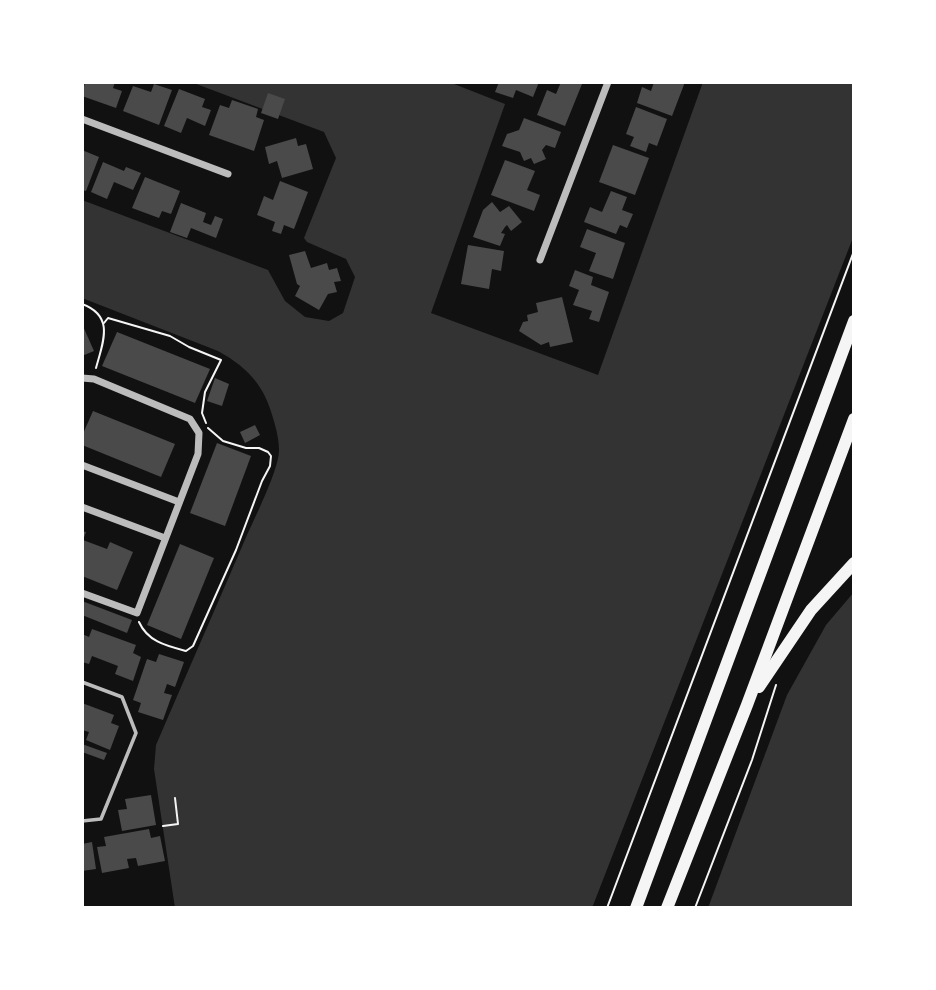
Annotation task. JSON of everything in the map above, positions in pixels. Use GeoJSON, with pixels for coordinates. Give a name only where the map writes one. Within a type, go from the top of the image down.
{"type":"FeatureCollection","features":[{"type":"Feature","properties":{"kind":"highway"},"geometry":{"type":"LineString","coordinates":[[636,908],[854,321]]}},
{"type":"Feature","properties":{"kind":"highway"},"geometry":{"type":"LineString","coordinates":[[667,908],[747,705],[854,419]]}},
{"type":"Feature","properties":{"kind":"highway"},"geometry":{"type":"LineString","coordinates":[[747,705],[811,610],[854,562]]}},
{"type":"Feature","properties":{"kind":"street"},"geometry":{"type":"LineString","coordinates":[[540,260],[608,82]]}},
{"type":"Feature","properties":{"kind":"street"},"geometry":{"type":"LineString","coordinates":[[82,119],[228,174]]}},
{"type":"Feature","properties":{"kind":"street"},"geometry":{"type":"LineString","coordinates":[[82,378],[94,379],[190,419],[199,433],[198,454],[137,613],[82,593]]}},
{"type":"Feature","properties":{"kind":"street"},"geometry":{"type":"LineString","coordinates":[[82,465],[179,502]]}},
{"type":"Feature","properties":{"kind":"street"},"geometry":{"type":"LineString","coordinates":[[82,507],[165,538]]}},
{"type":"Feature","properties":{"kind":"lane"},"geometry":{"type":"LineString","coordinates":[[82,682],[122,697],[135,733],[101,819],[82,821]]}},
{"type":"Feature","properties":{"kind":"path"},"geometry":{"type":"LineString","coordinates":[[607,908],[854,251]]}},
{"type":"Feature","properties":{"kind":"path"},"geometry":{"type":"LineString","coordinates":[[82,304],[96,310],[104,323],[102,350],[94,379]]}},
{"type":"Feature","properties":{"kind":"path"},"geometry":{"type":"LineString","coordinates":[[104,323],[108,318],[170,336],[220,360],[205,392],[202,413],[207,426],[223,441],[246,448],[259,448],[271,456],[270,466],[238,545],[194,646],[186,651],[150,638],[137,620],[137,613]]}},
{"type":"Feature","properties":{"kind":"path"},"geometry":{"type":"LineString","coordinates":[[695,908],[752,760],[768,705],[779,679]]}},
{"type":"Feature","properties":{"kind":"path"},"geometry":{"type":"LineString","coordinates":[[163,826],[178,824],[175,798]]}},
{"type":"Feature","properties":{"kind":"shaded area"},"geometry":{"type":"Polygon","coordinates":[[[191,82],[449,82],[505,104],[431,313],[598,375],[703,82],[854,82],[854,235],[592,908],[175,908],[154,769],[156,745],[266,492],[278,458],[278,442],[265,396],[253,378],[238,364],[218,351],[82,298],[82,200],[268,270],[285,301],[305,317],[329,321],[343,313],[355,277],[346,259],[307,242],[304,238],[336,158],[324,132],[191,82]]]}},
{"type":"Feature","properties":{"kind":"shaded area"},"geometry":{"type":"Polygon","coordinates":[[[854,592],[854,908],[708,908],[787,695],[826,625],[854,592]]]}},
{"type":"Feature","properties":{"kind":"building"},"geometry":{"type":"Polygon","coordinates":[[[85,82],[115,82],[113,88],[122,91],[116,108],[82,96],[85,82]]]}},
{"type":"Feature","properties":{"kind":"building"},"geometry":{"type":"Polygon","coordinates":[[[499,82],[539,82],[533,97],[516,90],[513,98],[495,92],[499,82]]]}},
{"type":"Feature","properties":{"kind":"building"},"geometry":{"type":"Polygon","coordinates":[[[561,82],[582,84],[565,126],[537,115],[547,90],[556,94],[561,82]]]}},
{"type":"Feature","properties":{"kind":"building"},"geometry":{"type":"Polygon","coordinates":[[[654,82],[685,82],[672,116],[637,103],[642,87],[651,91],[654,82]]]}},
{"type":"Feature","properties":{"kind":"building"},"geometry":{"type":"Polygon","coordinates":[[[154,84],[172,90],[159,125],[123,111],[133,86],[151,92],[154,84]]]}},
{"type":"Feature","properties":{"kind":"building"},"geometry":{"type":"Polygon","coordinates":[[[179,89],[205,99],[202,107],[211,110],[205,126],[187,118],[181,133],[164,126],[179,89]]]}},
{"type":"Feature","properties":{"kind":"building"},"geometry":{"type":"Polygon","coordinates":[[[268,93],[285,99],[278,119],[261,113],[268,93]]]}},
{"type":"Feature","properties":{"kind":"building"},"geometry":{"type":"Polygon","coordinates":[[[232,100],[258,109],[256,117],[264,120],[254,151],[209,135],[220,105],[229,108],[232,100]]]}},
{"type":"Feature","properties":{"kind":"building"},"geometry":{"type":"Polygon","coordinates":[[[636,107],[667,119],[657,146],[649,143],[646,152],[630,146],[634,137],[626,134],[636,107]]]}},
{"type":"Feature","properties":{"kind":"building"},"geometry":{"type":"Polygon","coordinates":[[[524,118],[561,132],[555,148],[546,145],[542,150],[546,159],[534,164],[531,158],[524,161],[520,152],[502,146],[507,134],[519,130],[524,118]]]}},
{"type":"Feature","properties":{"kind":"building"},"geometry":{"type":"Polygon","coordinates":[[[296,138],[298,146],[306,144],[313,169],[282,178],[277,161],[269,164],[265,147],[296,138]]]}},
{"type":"Feature","properties":{"kind":"building"},"geometry":{"type":"Polygon","coordinates":[[[613,145],[649,158],[635,195],[599,182],[613,145]]]}},
{"type":"Feature","properties":{"kind":"building"},"geometry":{"type":"Polygon","coordinates":[[[82,150],[99,157],[86,191],[82,190],[82,150]]]}},
{"type":"Feature","properties":{"kind":"building"},"geometry":{"type":"Polygon","coordinates":[[[505,160],[535,171],[527,190],[540,195],[534,211],[491,195],[505,160]]]}},
{"type":"Feature","properties":{"kind":"building"},"geometry":{"type":"Polygon","coordinates":[[[103,162],[124,171],[126,167],[141,173],[133,190],[114,182],[107,199],[91,192],[103,162]]]}},
{"type":"Feature","properties":{"kind":"building"},"geometry":{"type":"Polygon","coordinates":[[[145,177],[180,191],[171,214],[162,211],[159,218],[132,208],[145,177]]]}},
{"type":"Feature","properties":{"kind":"building"},"geometry":{"type":"Polygon","coordinates":[[[280,181],[308,192],[294,229],[284,225],[281,234],[272,231],[275,222],[257,215],[264,196],[273,200],[280,181]]]}},
{"type":"Feature","properties":{"kind":"building"},"geometry":{"type":"Polygon","coordinates":[[[611,191],[627,197],[622,210],[633,214],[627,228],[620,225],[616,234],[584,222],[590,207],[602,212],[611,191]]]}},
{"type":"Feature","properties":{"kind":"building"},"geometry":{"type":"Polygon","coordinates":[[[492,202],[500,212],[509,206],[522,222],[511,231],[507,225],[505,227],[501,233],[505,234],[500,246],[473,237],[483,210],[492,202]]]}},
{"type":"Feature","properties":{"kind":"building"},"geometry":{"type":"Polygon","coordinates":[[[181,203],[206,213],[203,222],[211,225],[215,216],[223,219],[216,238],[191,228],[187,238],[170,232],[181,203]]]}},
{"type":"Feature","properties":{"kind":"building"},"geometry":{"type":"Polygon","coordinates":[[[587,229],[625,243],[613,279],[589,271],[596,253],[580,247],[587,229]]]}},
{"type":"Feature","properties":{"kind":"building"},"geometry":{"type":"Polygon","coordinates":[[[468,245],[504,251],[501,271],[492,269],[489,289],[461,284],[468,245]]]}},
{"type":"Feature","properties":{"kind":"building"},"geometry":{"type":"Polygon","coordinates":[[[305,251],[311,268],[327,263],[329,270],[337,268],[341,281],[334,282],[337,292],[328,294],[319,310],[295,296],[300,286],[297,284],[289,255],[305,251]]]}},
{"type":"Feature","properties":{"kind":"building"},"geometry":{"type":"Polygon","coordinates":[[[575,270],[593,277],[591,285],[609,292],[599,322],[589,319],[592,311],[573,305],[579,290],[569,286],[575,270]]]}},
{"type":"Feature","properties":{"kind":"building"},"geometry":{"type":"Polygon","coordinates":[[[562,297],[573,342],[550,347],[549,342],[541,345],[519,331],[523,322],[528,321],[527,315],[538,312],[536,303],[562,297]]]}},
{"type":"Feature","properties":{"kind":"building"},"geometry":{"type":"Polygon","coordinates":[[[82,324],[94,351],[82,356],[82,324]]]}},
{"type":"Feature","properties":{"kind":"building"},"geometry":{"type":"Polygon","coordinates":[[[117,332],[210,369],[195,403],[102,366],[117,332]]]}},
{"type":"Feature","properties":{"kind":"building"},"geometry":{"type":"Polygon","coordinates":[[[215,378],[229,384],[222,406],[207,401],[215,378]]]}},
{"type":"Feature","properties":{"kind":"building"},"geometry":{"type":"Polygon","coordinates":[[[93,411],[175,444],[161,477],[82,445],[82,436],[93,411]]]}},
{"type":"Feature","properties":{"kind":"building"},"geometry":{"type":"Polygon","coordinates":[[[255,425],[260,435],[245,443],[240,432],[255,425]]]}},
{"type":"Feature","properties":{"kind":"building"},"geometry":{"type":"Polygon","coordinates":[[[217,443],[251,456],[225,526],[190,513],[217,443]]]}},
{"type":"Feature","properties":{"kind":"building"},"geometry":{"type":"Polygon","coordinates":[[[82,531],[86,532],[83,540],[107,549],[110,542],[133,552],[117,590],[82,576],[82,531]]]}},
{"type":"Feature","properties":{"kind":"building"},"geometry":{"type":"Polygon","coordinates":[[[180,544],[214,558],[181,639],[147,625],[180,544]]]}},
{"type":"Feature","properties":{"kind":"building"},"geometry":{"type":"Polygon","coordinates":[[[82,601],[132,620],[127,633],[82,615],[82,601]]]}},
{"type":"Feature","properties":{"kind":"building"},"geometry":{"type":"Polygon","coordinates":[[[92,629],[136,645],[133,653],[141,657],[133,681],[115,674],[118,666],[92,656],[89,664],[82,662],[82,634],[89,637],[92,629]]]}},
{"type":"Feature","properties":{"kind":"building"},"geometry":{"type":"Polygon","coordinates":[[[159,654],[184,662],[175,687],[167,684],[164,693],[172,695],[163,720],[138,712],[141,703],[133,700],[147,659],[156,662],[159,654]]]}},
{"type":"Feature","properties":{"kind":"building"},"geometry":{"type":"Polygon","coordinates":[[[82,703],[114,715],[111,723],[119,726],[110,750],[86,740],[89,732],[82,730],[82,703]]]}},
{"type":"Feature","properties":{"kind":"building"},"geometry":{"type":"Polygon","coordinates":[[[82,744],[107,753],[104,760],[82,752],[82,744]]]}},
{"type":"Feature","properties":{"kind":"building"},"geometry":{"type":"Polygon","coordinates":[[[151,795],[156,825],[122,831],[118,810],[127,809],[125,799],[151,795]]]}},
{"type":"Feature","properties":{"kind":"building"},"geometry":{"type":"Polygon","coordinates":[[[149,829],[151,838],[160,836],[165,861],[138,866],[136,858],[127,859],[129,868],[102,873],[97,847],[106,846],[104,837],[149,829]]]}},
{"type":"Feature","properties":{"kind":"building"},"geometry":{"type":"Polygon","coordinates":[[[92,842],[96,869],[82,871],[82,844],[92,842]]]}}]}
